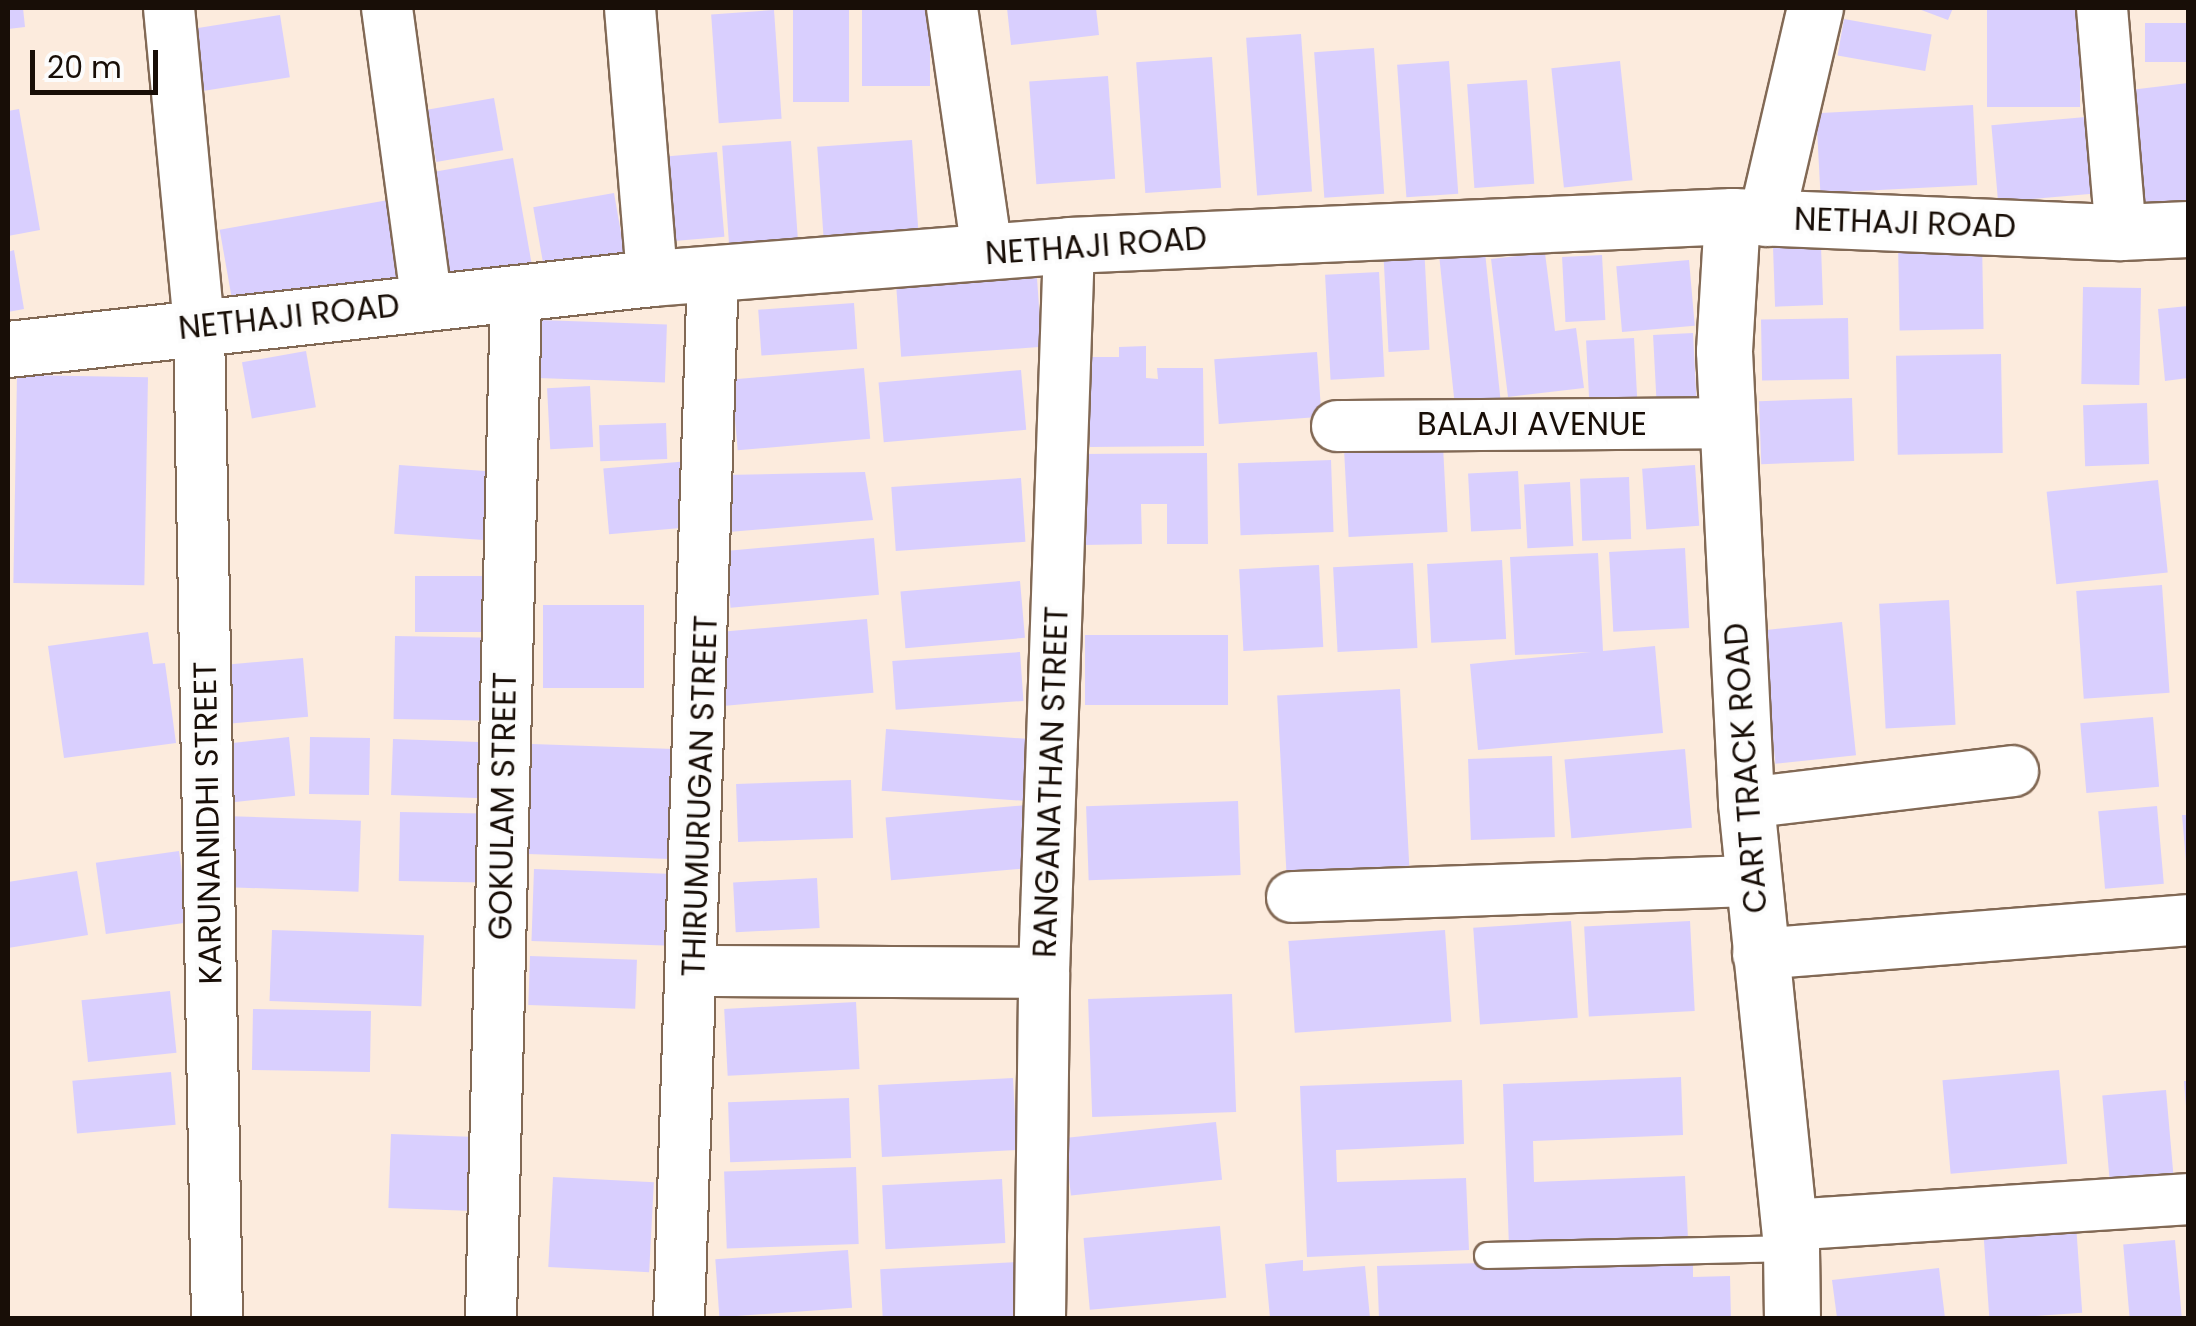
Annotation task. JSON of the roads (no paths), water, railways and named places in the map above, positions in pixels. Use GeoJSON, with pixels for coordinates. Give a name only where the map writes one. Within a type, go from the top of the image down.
{"type":"FeatureCollection","features":[{"type":"Feature","properties":{"kind":"street","name":"KARUNANIDHI STREET"},"geometry":{"type":"LineString","coordinates":[[169,8],[199,328],[217,1318]]}},
{"type":"Feature","properties":{"kind":"street"},"geometry":{"type":"LineString","coordinates":[[387,8],[427,302]]}},
{"type":"Feature","properties":{"kind":"street"},"geometry":{"type":"LineString","coordinates":[[630,8],[652,278]]}},
{"type":"Feature","properties":{"kind":"street"},"geometry":{"type":"LineString","coordinates":[[952,8],[987,252]]}},
{"type":"Feature","properties":{"kind":"street","name":"CART TRACK ROAD"},"geometry":{"type":"LineString","coordinates":[[1792,1318],[1790,1236],[1758,954],[1746,803],[1726,423],[1749,217],[1815,8]]}},
{"type":"Feature","properties":{"kind":"street"},"geometry":{"type":"LineString","coordinates":[[2102,8],[2121,232]]}},
{"type":"Feature","properties":{"kind":"street","name":"NETHAJI ROAD"},"geometry":{"type":"LineString","coordinates":[[8,349],[652,278],[1069,245],[1749,217],[2121,232],[2188,229]]}},
{"type":"Feature","properties":{"kind":"street","name":"RANGANATHAN STREET"},"geometry":{"type":"LineString","coordinates":[[1040,1318],[1044,973],[1069,245]]}},
{"type":"Feature","properties":{"kind":"street","name":"THIRUMURUGAN STREET"},"geometry":{"type":"LineString","coordinates":[[679,1318],[696,971],[713,274]]}},
{"type":"Feature","properties":{"kind":"street","name":"GOKULAM STREET"},"geometry":{"type":"LineString","coordinates":[[491,1318],[516,293]]}},
{"type":"Feature","properties":{"kind":"street","name":"BALAJI AVENUE"},"geometry":{"type":"LineString","coordinates":[[1338,426],[1726,423]]}},
{"type":"Feature","properties":{"kind":"street"},"geometry":{"type":"LineString","coordinates":[[1746,803],[2013,771]]}},
{"type":"Feature","properties":{"kind":"street"},"geometry":{"type":"LineString","coordinates":[[1292,897],[1753,881]]}},
{"type":"Feature","properties":{"kind":"street"},"geometry":{"type":"LineString","coordinates":[[1758,954],[2188,920]]}},
{"type":"Feature","properties":{"kind":"street"},"geometry":{"type":"LineString","coordinates":[[696,971],[1044,973]]}},
{"type":"Feature","properties":{"kind":"street"},"geometry":{"type":"LineString","coordinates":[[1790,1236],[2188,1199]]}},
{"type":"Feature","properties":{"kind":"lane"},"geometry":{"type":"LineString","coordinates":[[1487,1255],[1790,1236]]}}]}
